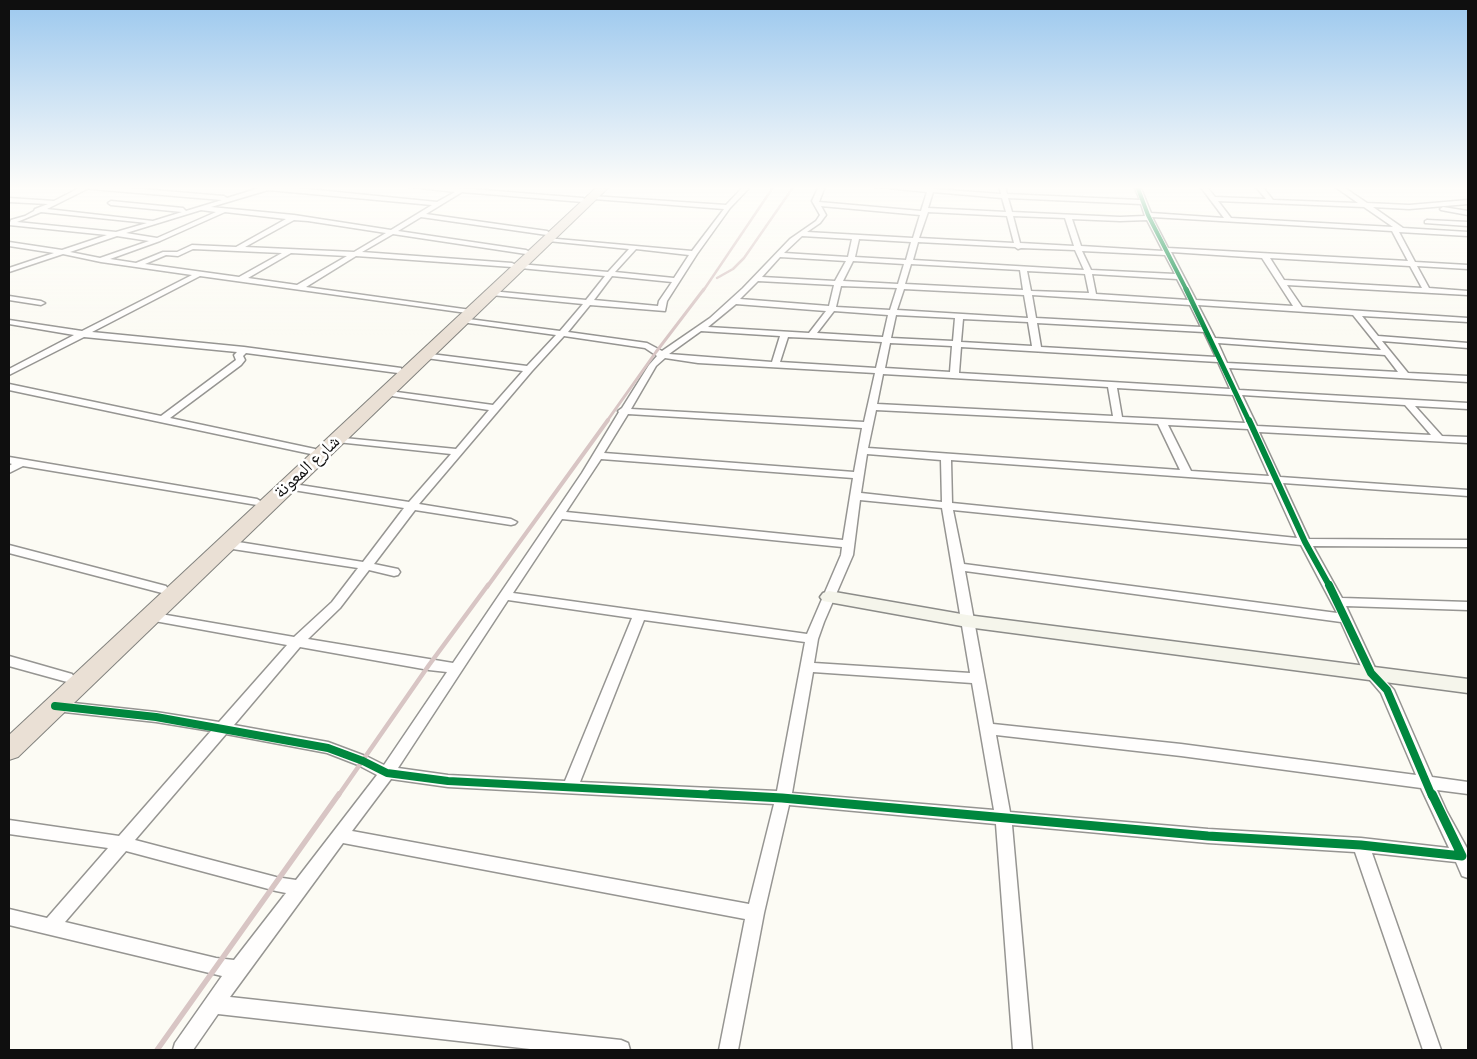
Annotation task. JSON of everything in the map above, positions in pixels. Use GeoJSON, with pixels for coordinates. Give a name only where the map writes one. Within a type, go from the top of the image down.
{"type":"FeatureCollection","features":[{"type":"Feature","properties":{"kind":"highway","name":"شارع المعونة"},"geometry":{"type":"LineString","coordinates":[[9,731],[311,451],[385,392],[426,355],[465,314],[547,236]]}},
{"type":"Feature","properties":{"kind":"highway","name":"شارع المعونة"},"geometry":{"type":"LineString","coordinates":[[9,750],[337,439],[398,370],[491,293],[519,261]]}},
{"type":"Feature","properties":{"kind":"street"},"geometry":{"type":"LineString","coordinates":[[9,268],[18,267],[60,251],[111,235]]}},
{"type":"Feature","properties":{"kind":"street"},"geometry":{"type":"LineString","coordinates":[[126,235],[158,240]]}},
{"type":"Feature","properties":{"kind":"street"},"geometry":{"type":"LineString","coordinates":[[101,260],[168,235]]}},
{"type":"Feature","properties":{"kind":"street"},"geometry":{"type":"LineString","coordinates":[[237,248],[261,235]]}},
{"type":"Feature","properties":{"kind":"street"},"geometry":{"type":"LineString","coordinates":[[298,288],[388,235]]}},
{"type":"Feature","properties":{"kind":"street"},"geometry":{"type":"LineString","coordinates":[[403,235],[519,261],[610,274],[677,280]]}},
{"type":"Feature","properties":{"kind":"street"},"geometry":{"type":"LineString","coordinates":[[543,235],[694,253]]}},
{"type":"Feature","properties":{"kind":"street"},"geometry":{"type":"LineString","coordinates":[[491,293],[662,308],[663,301],[707,235]]}},
{"type":"Feature","properties":{"kind":"street"},"geometry":{"type":"LineString","coordinates":[[182,1050],[238,970],[387,773],[455,668],[560,515],[598,456],[646,374],[662,355],[701,329],[733,301],[798,235]]}},
{"type":"Feature","properties":{"kind":"street"},"geometry":{"type":"LineString","coordinates":[[819,235],[1018,247],[1265,256],[1468,267]]}},
{"type":"Feature","properties":{"kind":"street"},"geometry":{"type":"LineString","coordinates":[[729,1050],[755,913],[776,833],[812,640],[847,555],[862,452],[893,312],[917,235]]}},
{"type":"Feature","properties":{"kind":"street"},"geometry":{"type":"LineString","coordinates":[[1015,235],[1018,247]]}},
{"type":"Feature","properties":{"kind":"street"},"geometry":{"type":"LineString","coordinates":[[1074,235],[1088,271],[1093,296]]}},
{"type":"Feature","properties":{"kind":"street"},"geometry":{"type":"LineString","coordinates":[[1159,235],[1223,363],[1305,542],[1338,602],[1371,673],[1387,690],[1425,782],[1466,861]]}},
{"type":"Feature","properties":{"kind":"street"},"geometry":{"type":"LineString","coordinates":[[1399,235],[1427,291]]}},
{"type":"Feature","properties":{"kind":"street"},"geometry":{"type":"LineString","coordinates":[[811,336],[832,309],[838,284],[851,259],[856,238]]}},
{"type":"Feature","properties":{"kind":"street"},"geometry":{"type":"LineString","coordinates":[[9,244],[60,251],[101,260],[465,314],[562,334],[647,346],[662,355],[698,360],[1237,394],[1468,406]]}},
{"type":"Feature","properties":{"kind":"street"},"geometry":{"type":"LineString","coordinates":[[137,265],[164,254],[178,254],[191,247],[519,261]]}},
{"type":"Feature","properties":{"kind":"street"},"geometry":{"type":"LineString","coordinates":[[50,927],[124,844],[298,641],[336,605],[411,507],[529,369],[562,334],[634,247]]}},
{"type":"Feature","properties":{"kind":"street"},"geometry":{"type":"LineString","coordinates":[[240,280],[290,251]]}},
{"type":"Feature","properties":{"kind":"street"},"geometry":{"type":"LineString","coordinates":[[778,255],[1180,277]]}},
{"type":"Feature","properties":{"kind":"street"},"geometry":{"type":"LineString","coordinates":[[1265,256],[1299,309]]}},
{"type":"Feature","properties":{"kind":"street"},"geometry":{"type":"LineString","coordinates":[[1023,268],[1036,349]]}},
{"type":"Feature","properties":{"kind":"street"},"geometry":{"type":"LineString","coordinates":[[9,372],[199,274]]}},
{"type":"Feature","properties":{"kind":"street"},"geometry":{"type":"LineString","coordinates":[[756,279],[1028,292],[1468,320]]}},
{"type":"Feature","properties":{"kind":"street"},"geometry":{"type":"LineString","coordinates":[[1282,282],[1468,293]]}},
{"type":"Feature","properties":{"kind":"street"},"geometry":{"type":"LineString","coordinates":[[9,298],[41,303]]}},
{"type":"Feature","properties":{"kind":"street"},"geometry":{"type":"LineString","coordinates":[[733,301],[832,309],[1031,319],[1387,353]]}},
{"type":"Feature","properties":{"kind":"street"},"geometry":{"type":"LineString","coordinates":[[1355,312],[1404,374]]}},
{"type":"Feature","properties":{"kind":"street"},"geometry":{"type":"LineString","coordinates":[[954,376],[959,316]]}},
{"type":"Feature","properties":{"kind":"street"},"geometry":{"type":"LineString","coordinates":[[9,322],[83,334],[244,350],[398,370]]}},
{"type":"Feature","properties":{"kind":"street"},"geometry":{"type":"LineString","coordinates":[[701,329],[1036,349],[1468,379]]}},
{"type":"Feature","properties":{"kind":"street"},"geometry":{"type":"LineString","coordinates":[[775,365],[786,334]]}},
{"type":"Feature","properties":{"kind":"street"},"geometry":{"type":"LineString","coordinates":[[1375,338],[1468,345]]}},
{"type":"Feature","properties":{"kind":"street"},"geometry":{"type":"LineString","coordinates":[[162,420],[238,363],[240,360],[238,355],[244,350]]}},
{"type":"Feature","properties":{"kind":"street"},"geometry":{"type":"LineString","coordinates":[[426,355],[529,369]]}},
{"type":"Feature","properties":{"kind":"street"},"geometry":{"type":"LineString","coordinates":[[1112,386],[1118,420]]}},
{"type":"Feature","properties":{"kind":"street"},"geometry":{"type":"LineString","coordinates":[[9,387],[311,451]]}},
{"type":"Feature","properties":{"kind":"street"},"geometry":{"type":"LineString","coordinates":[[385,392],[496,408]]}},
{"type":"Feature","properties":{"kind":"street"},"geometry":{"type":"LineString","coordinates":[[1408,403],[1438,438]]}},
{"type":"Feature","properties":{"kind":"street"},"geometry":{"type":"LineString","coordinates":[[872,407],[1162,422],[1467,441]]}},
{"type":"Feature","properties":{"kind":"street"},"geometry":{"type":"LineString","coordinates":[[623,411],[868,425]]}},
{"type":"Feature","properties":{"kind":"street"},"geometry":{"type":"LineString","coordinates":[[1162,422],[1187,474]]}},
{"type":"Feature","properties":{"kind":"street"},"geometry":{"type":"LineString","coordinates":[[337,439],[459,452]]}},
{"type":"Feature","properties":{"kind":"street"},"geometry":{"type":"LineString","coordinates":[[862,452],[1468,493]]}},
{"type":"Feature","properties":{"kind":"street"},"geometry":{"type":"LineString","coordinates":[[598,456],[858,475]]}},
{"type":"Feature","properties":{"kind":"street"},"geometry":{"type":"LineString","coordinates":[[946,457],[947,504],[960,567],[967,620],[1003,818],[1023,1050]]}},
{"type":"Feature","properties":{"kind":"street"},"geometry":{"type":"LineString","coordinates":[[9,460],[257,502]]}},
{"type":"Feature","properties":{"kind":"street"},"geometry":{"type":"LineString","coordinates":[[9,470],[22,462]]}},
{"type":"Feature","properties":{"kind":"street"},"geometry":{"type":"LineString","coordinates":[[287,486],[511,522]]}},
{"type":"Feature","properties":{"kind":"street"},"geometry":{"type":"LineString","coordinates":[[856,496],[1305,542],[1468,543]]}},
{"type":"Feature","properties":{"kind":"street"},"geometry":{"type":"LineString","coordinates":[[560,515],[849,544]]}},
{"type":"Feature","properties":{"kind":"street"},"geometry":{"type":"LineString","coordinates":[[226,544],[394,572]]}},
{"type":"Feature","properties":{"kind":"street"},"geometry":{"type":"LineString","coordinates":[[9,549],[162,589]]}},
{"type":"Feature","properties":{"kind":"street"},"geometry":{"type":"LineString","coordinates":[[960,567],[1345,618]]}},
{"type":"Feature","properties":{"kind":"street"},"geometry":{"type":"LineString","coordinates":[[506,596],[812,640]]}},
{"type":"Feature","properties":{"kind":"street"},"geometry":{"type":"LineString","coordinates":[[829,597],[967,620],[1468,686]]}},
{"type":"Feature","properties":{"kind":"street"},"geometry":{"type":"LineString","coordinates":[[1338,602],[1468,606]]}},
{"type":"Feature","properties":{"kind":"street"},"geometry":{"type":"LineString","coordinates":[[570,788],[640,614]]}},
{"type":"Feature","properties":{"kind":"street"},"geometry":{"type":"LineString","coordinates":[[149,616],[455,668]]}},
{"type":"Feature","properties":{"kind":"street"},"geometry":{"type":"LineString","coordinates":[[9,661],[67,677]]}},
{"type":"Feature","properties":{"kind":"street"},"geometry":{"type":"LineString","coordinates":[[806,667],[978,678]]}},
{"type":"Feature","properties":{"kind":"street"},"geometry":{"type":"LineString","coordinates":[[55,706],[148,716],[328,748],[364,761],[387,773],[448,781],[782,798],[1208,836],[1361,845],[1466,861]]}},
{"type":"Feature","properties":{"kind":"street"},"geometry":{"type":"LineString","coordinates":[[988,729],[1181,750],[1468,788]]}},
{"type":"Feature","properties":{"kind":"street"},"geometry":{"type":"LineString","coordinates":[[9,827],[124,844],[276,884],[299,888]]}},
{"type":"Feature","properties":{"kind":"street"},"geometry":{"type":"LineString","coordinates":[[340,835],[755,913]]}},
{"type":"Feature","properties":{"kind":"street"},"geometry":{"type":"LineString","coordinates":[[1361,845],[1432,1050]]}},
{"type":"Feature","properties":{"kind":"street"},"geometry":{"type":"LineString","coordinates":[[9,917],[216,967],[238,970]]}},
{"type":"Feature","properties":{"kind":"street"},"geometry":{"type":"LineString","coordinates":[[213,1004],[620,1050]]}},
{"type":"Feature","properties":{"kind":"railway"},"geometry":{"type":"LineString","coordinates":[[703,291],[741,235]]}},
{"type":"Feature","properties":{"kind":"railway"},"geometry":{"type":"LineString","coordinates":[[717,278],[733,269],[744,258],[760,235]]}},
{"type":"Feature","properties":{"kind":"railway"},"geometry":{"type":"LineString","coordinates":[[607,421],[704,289]]}},
{"type":"Feature","properties":{"kind":"railway"},"geometry":{"type":"LineString","coordinates":[[487,587],[608,420]]}},
{"type":"Feature","properties":{"kind":"railway"},"geometry":{"type":"LineString","coordinates":[[338,796],[429,665],[488,585]]}},
{"type":"Feature","properties":{"kind":"railway"},"geometry":{"type":"LineString","coordinates":[[157,1050],[339,794]]}},
{"type":"Feature","properties":{"kind":"cycle path"},"geometry":{"type":"LineString","coordinates":[[55,706],[156,717],[328,748],[363,761],[387,773],[448,781],[782,798],[1208,836],[1361,845],[1462,856],[1440,814],[1387,690],[1371,673],[1338,602],[1305,542],[1212,340],[1158,235]]}}]}
